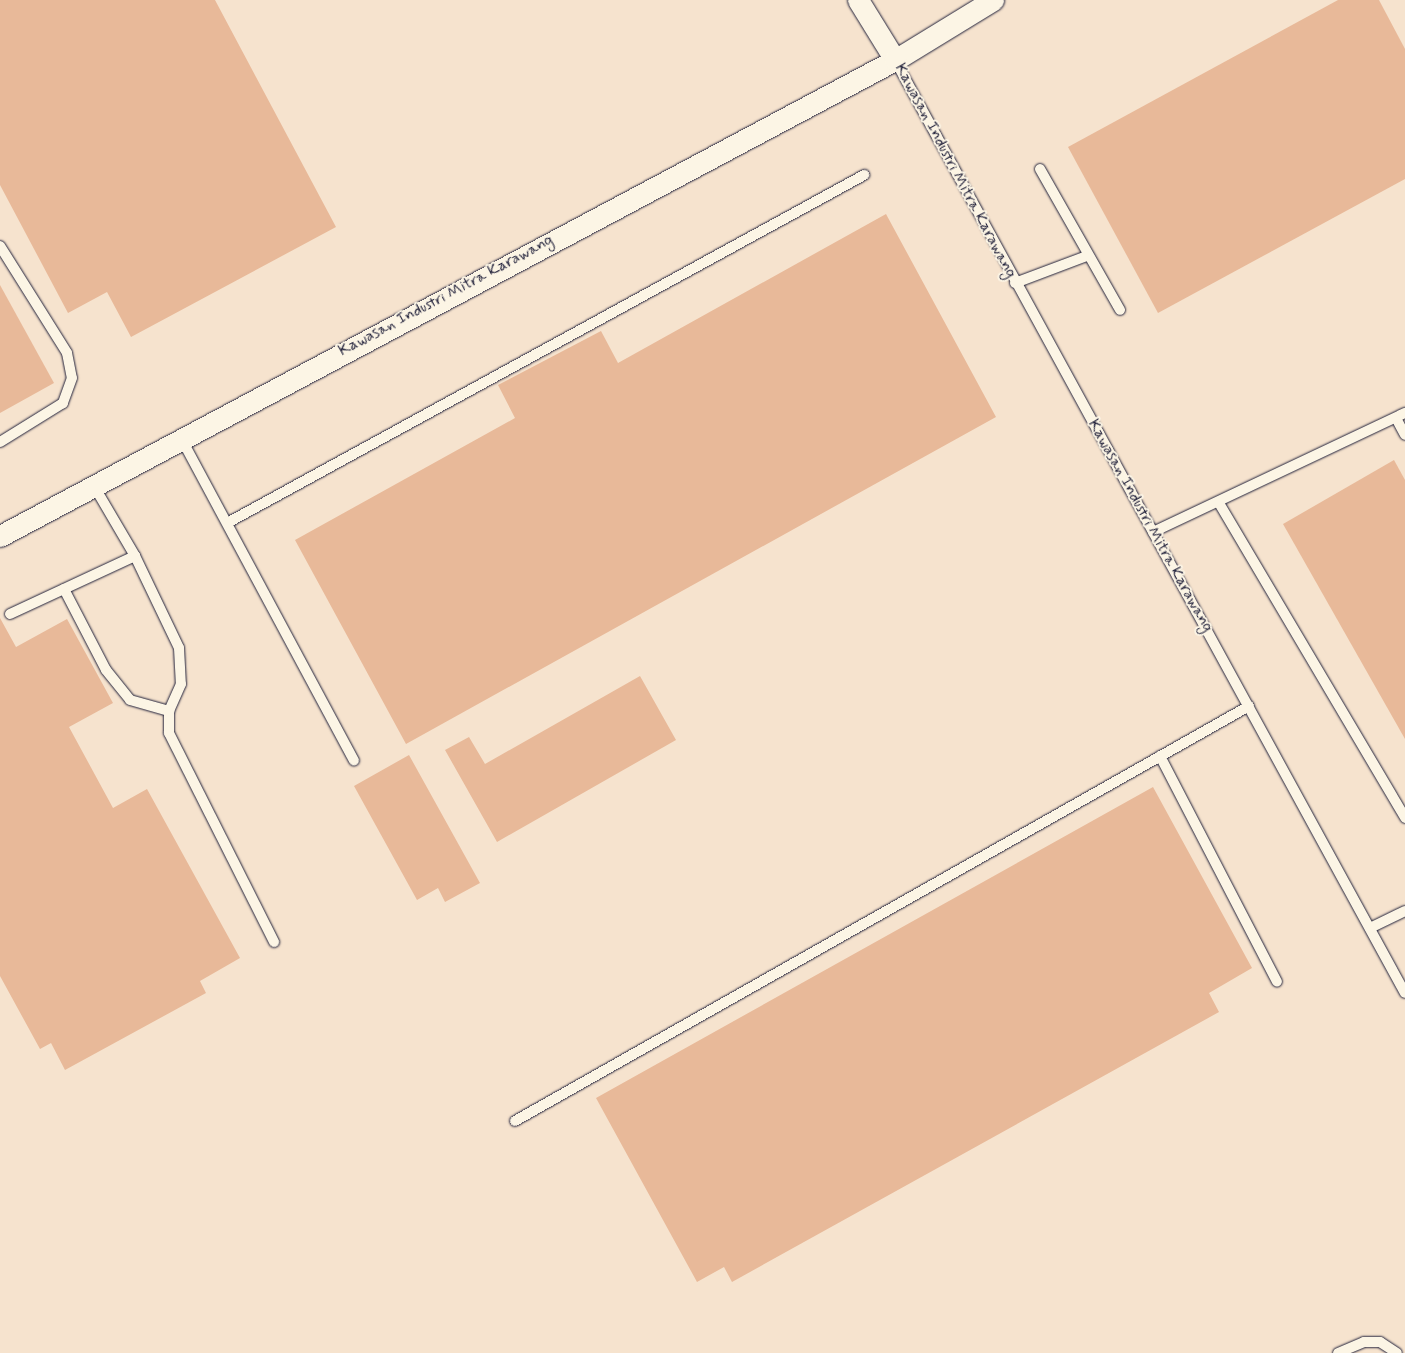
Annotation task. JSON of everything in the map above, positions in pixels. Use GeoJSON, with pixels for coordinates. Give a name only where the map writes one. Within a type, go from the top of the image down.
{"type":"FeatureCollection","features":[{"type":"Feature","properties":{"kind":"street","name":"Kawasan Industri Mitra Karawang"},"geometry":{"type":"LineString","coordinates":[[858,0],[895,60]]}},
{"type":"Feature","properties":{"kind":"street","name":"Kawasan Industri Mitra Karawang"},"geometry":{"type":"LineString","coordinates":[[0,536],[180,437],[895,60],[993,0]]}},
{"type":"Feature","properties":{"kind":"lane","name":"Kawasan Industri Mitra Karawang"},"geometry":{"type":"LineString","coordinates":[[895,60],[1015,283],[1405,992]]}},
{"type":"Feature","properties":{"kind":"lane"},"geometry":{"type":"LineString","coordinates":[[1040,170],[1087,256],[1120,310]]}},
{"type":"Feature","properties":{"kind":"lane"},"geometry":{"type":"LineString","coordinates":[[229,522],[864,175]]}},
{"type":"Feature","properties":{"kind":"lane"},"geometry":{"type":"LineString","coordinates":[[0,246],[67,353],[72,378],[63,403],[0,442]]}},
{"type":"Feature","properties":{"kind":"lane"},"geometry":{"type":"LineString","coordinates":[[1015,283],[1087,256]]}},
{"type":"Feature","properties":{"kind":"lane"},"geometry":{"type":"LineString","coordinates":[[1153,532],[1219,503],[1400,416],[1405,435]]}},
{"type":"Feature","properties":{"kind":"lane"},"geometry":{"type":"LineString","coordinates":[[180,437],[229,522],[354,760]]}},
{"type":"Feature","properties":{"kind":"lane"},"geometry":{"type":"LineString","coordinates":[[94,486],[135,556],[179,648],[181,684],[169,711],[169,733],[274,942]]}},
{"type":"Feature","properties":{"kind":"lane"},"geometry":{"type":"LineString","coordinates":[[1219,503],[1405,818]]}},
{"type":"Feature","properties":{"kind":"lane"},"geometry":{"type":"LineString","coordinates":[[10,614],[135,556]]}},
{"type":"Feature","properties":{"kind":"lane"},"geometry":{"type":"LineString","coordinates":[[64,589],[106,670],[130,700],[169,711]]}},
{"type":"Feature","properties":{"kind":"lane"},"geometry":{"type":"LineString","coordinates":[[515,1121],[1248,706]]}},
{"type":"Feature","properties":{"kind":"lane"},"geometry":{"type":"LineString","coordinates":[[1160,756],[1277,982]]}},
{"type":"Feature","properties":{"kind":"lane"},"geometry":{"type":"LineString","coordinates":[[1370,928],[1405,911]]}},
{"type":"Feature","properties":{"kind":"lane"},"geometry":{"type":"LineString","coordinates":[[1338,1353],[1364,1342],[1380,1342],[1397,1353]]}},
{"type":"Feature","properties":{"kind":"shaded area"},"geometry":{"type":"Polygon","coordinates":[[[0,0],[1405,0],[1405,1353],[0,1353],[0,0]]]}},
{"type":"Feature","properties":{"kind":"building"},"geometry":{"type":"Polygon","coordinates":[[[0,0],[215,0],[336,227],[131,337],[107,292],[68,313],[0,185],[0,0]]]}},
{"type":"Feature","properties":{"kind":"building"},"geometry":{"type":"Polygon","coordinates":[[[1338,0],[1379,0],[1405,49],[1405,179],[1158,313],[1068,147],[1338,0]]]}},
{"type":"Feature","properties":{"kind":"building"},"geometry":{"type":"Polygon","coordinates":[[[886,214],[996,417],[406,744],[295,540],[515,418],[498,385],[601,331],[618,363],[886,214]]]}},
{"type":"Feature","properties":{"kind":"building"},"geometry":{"type":"Polygon","coordinates":[[[0,285],[54,383],[0,413],[0,285]]]}},
{"type":"Feature","properties":{"kind":"building"},"geometry":{"type":"Polygon","coordinates":[[[1394,460],[1405,480],[1405,739],[1283,524],[1394,460]]]}},
{"type":"Feature","properties":{"kind":"building"},"geometry":{"type":"Polygon","coordinates":[[[0,618],[16,647],[67,619],[113,703],[69,727],[113,808],[147,789],[240,958],[200,981],[206,993],[65,1070],[51,1043],[40,1049],[0,976],[0,618]]]}},
{"type":"Feature","properties":{"kind":"building"},"geometry":{"type":"Polygon","coordinates":[[[640,676],[676,740],[497,842],[445,750],[469,737],[485,764],[640,676]]]}},
{"type":"Feature","properties":{"kind":"building"},"geometry":{"type":"Polygon","coordinates":[[[409,755],[480,883],[445,902],[438,888],[417,900],[354,786],[409,755]]]}},
{"type":"Feature","properties":{"kind":"building"},"geometry":{"type":"Polygon","coordinates":[[[1153,787],[1252,968],[1209,993],[1219,1012],[732,1282],[724,1267],[697,1282],[596,1098],[1153,787]]]}}]}
